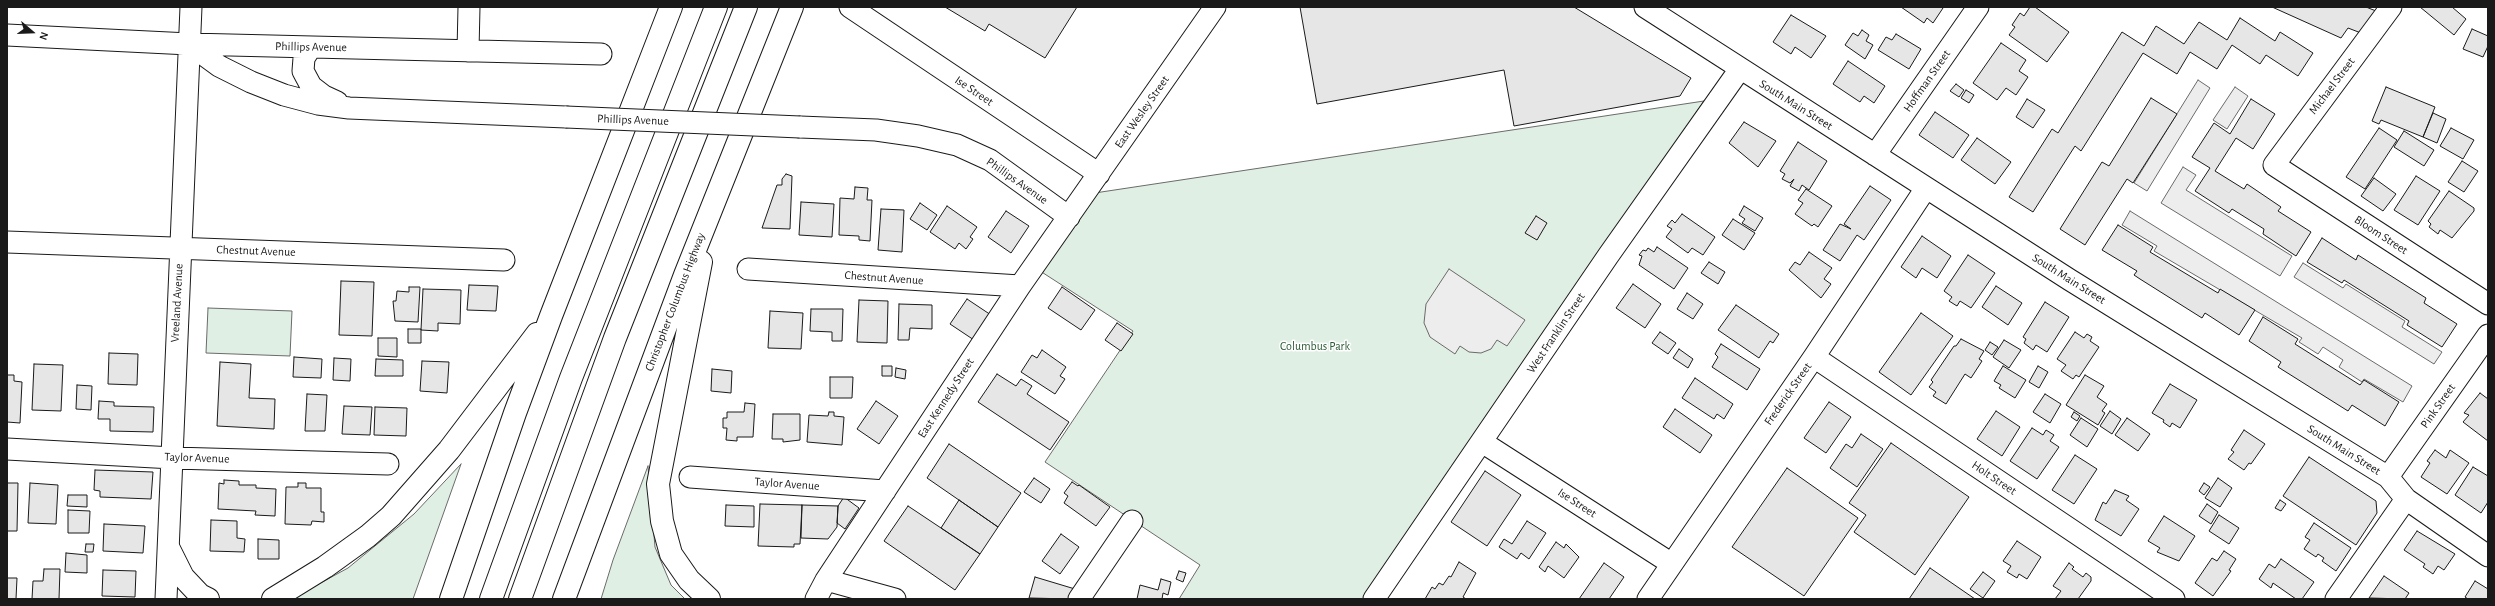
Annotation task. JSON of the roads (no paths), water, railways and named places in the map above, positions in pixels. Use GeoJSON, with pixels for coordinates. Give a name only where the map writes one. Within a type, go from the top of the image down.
{"type":"FeatureCollection","features":[{"type":"Feature","properties":{"kind":"highway"},"geometry":{"type":"LineString","coordinates":[[451,599],[512,420],[671,7]]}},
{"type":"Feature","properties":{"kind":"highway"},"geometry":{"type":"LineString","coordinates":[[491,599],[582,349],[716,7]]}},
{"type":"Feature","properties":{"kind":"highway"},"geometry":{"type":"LineString","coordinates":[[520,599],[618,331],[746,7]]}},
{"type":"Feature","properties":{"kind":"highway","name":"Christopher Columbus Highway"},"geometry":{"type":"LineString","coordinates":[[564,599],[711,207],[792,7]]}},
{"type":"Feature","properties":{"kind":"highway"},"geometry":{"type":"LineString","coordinates":[[709,599],[689,580],[671,554],[662,521],[658,484],[711,207]]}},
{"type":"Feature","properties":{"kind":"highway"},"geometry":{"type":"LineString","coordinates":[[273,599],[325,567],[368,536],[391,516],[449,450],[551,316]]}},
{"type":"Feature","properties":{"kind":"highway"},"geometry":{"type":"LineString","coordinates":[[169,549],[183,577],[200,595],[208,599]]}},
{"type":"Feature","properties":{"kind":"street","name":"Vreeland Avenue"},"geometry":{"type":"LineString","coordinates":[[166,599],[191,7]]}},
{"type":"Feature","properties":{"kind":"street"},"geometry":{"type":"LineString","coordinates":[[468,51],[469,7]]}},
{"type":"Feature","properties":{"kind":"street","name":"Ise Street"},"geometry":{"type":"LineString","coordinates":[[850,7],[1099,174]]}},
{"type":"Feature","properties":{"kind":"street","name":"East Wesley Street"},"geometry":{"type":"LineString","coordinates":[[1069,217],[1215,7]]}},
{"type":"Feature","properties":{"kind":"street","name":"South Main Street"},"geometry":{"type":"LineString","coordinates":[[1645,7],[1926,188],[2388,477],[2406,499],[2488,556]]}},
{"type":"Feature","properties":{"kind":"street","name":"Hoffman Street"},"geometry":{"type":"LineString","coordinates":[[1875,155],[1978,7]]}},
{"type":"Feature","properties":{"kind":"street","name":"Michael Street"},"geometry":{"type":"LineString","coordinates":[[2274,165],[2391,7]]}},
{"type":"Feature","properties":{"kind":"street","name":"Phillips Avenue"},"geometry":{"type":"LineString","coordinates":[[7,34],[189,44],[601,54]]}},
{"type":"Feature","properties":{"kind":"street","name":"Phillips Avenue"},"geometry":{"type":"LineString","coordinates":[[189,44],[220,66],[251,82],[284,95],[318,104],[349,108],[876,130],[918,136],[957,146],[990,160],[1069,217]]}},
{"type":"Feature","properties":{"kind":"street"},"geometry":{"type":"LineString","coordinates":[[311,47],[304,58],[303,71],[311,86],[324,96],[349,108]]}},
{"type":"Feature","properties":{"kind":"street","name":"West Franklin Street"},"geometry":{"type":"LineString","coordinates":[[1374,599],[1608,256],[1740,69]]}},
{"type":"Feature","properties":{"kind":"street","name":"Bloom Street"},"geometry":{"type":"LineString","coordinates":[[2274,165],[2488,304]]}},
{"type":"Feature","properties":{"kind":"street","name":"Frederick Street"},"geometry":{"type":"LineString","coordinates":[[1648,599],[1814,357],[1926,188]]}},
{"type":"Feature","properties":{"kind":"street","name":"East Kennedy Street"},"geometry":{"type":"LineString","coordinates":[[816,599],[825,590],[885,491],[1020,286],[1069,217]]}},
{"type":"Feature","properties":{"kind":"street","name":"Chestnut Avenue"},"geometry":{"type":"LineString","coordinates":[[7,242],[504,260]]}},
{"type":"Feature","properties":{"kind":"street","name":"Chestnut Avenue"},"geometry":{"type":"LineString","coordinates":[[748,269],[1020,286]]}},
{"type":"Feature","properties":{"kind":"street","name":"Pink Street"},"geometry":{"type":"LineString","coordinates":[[2388,477],[2488,336]]}},
{"type":"Feature","properties":{"kind":"street","name":"Holt Street"},"geometry":{"type":"LineString","coordinates":[[1814,357],[2174,599]]}},
{"type":"Feature","properties":{"kind":"street","name":"Ise Street"},"geometry":{"type":"LineString","coordinates":[[1482,442],[1672,564]]}},
{"type":"Feature","properties":{"kind":"street","name":"Taylor Avenue"},"geometry":{"type":"LineString","coordinates":[[7,449],[173,458],[388,464]]}},
{"type":"Feature","properties":{"kind":"street","name":"Taylor Avenue"},"geometry":{"type":"LineString","coordinates":[[690,477],[885,491]]}},
{"type":"Feature","properties":{"kind":"street"},"geometry":{"type":"LineString","coordinates":[[2336,599],[2406,499]]}},
{"type":"Feature","properties":{"kind":"street"},"geometry":{"type":"LineString","coordinates":[[1079,599],[1132,521]]}},
{"type":"Feature","properties":{"kind":"street"},"geometry":{"type":"LineString","coordinates":[[825,590],[894,599]]}},
{"type":"Feature","properties":{"kind":"park label","name":"Columbus Park"},"geometry":{"type":"Point","coordinates":[1315,346]}}]}
